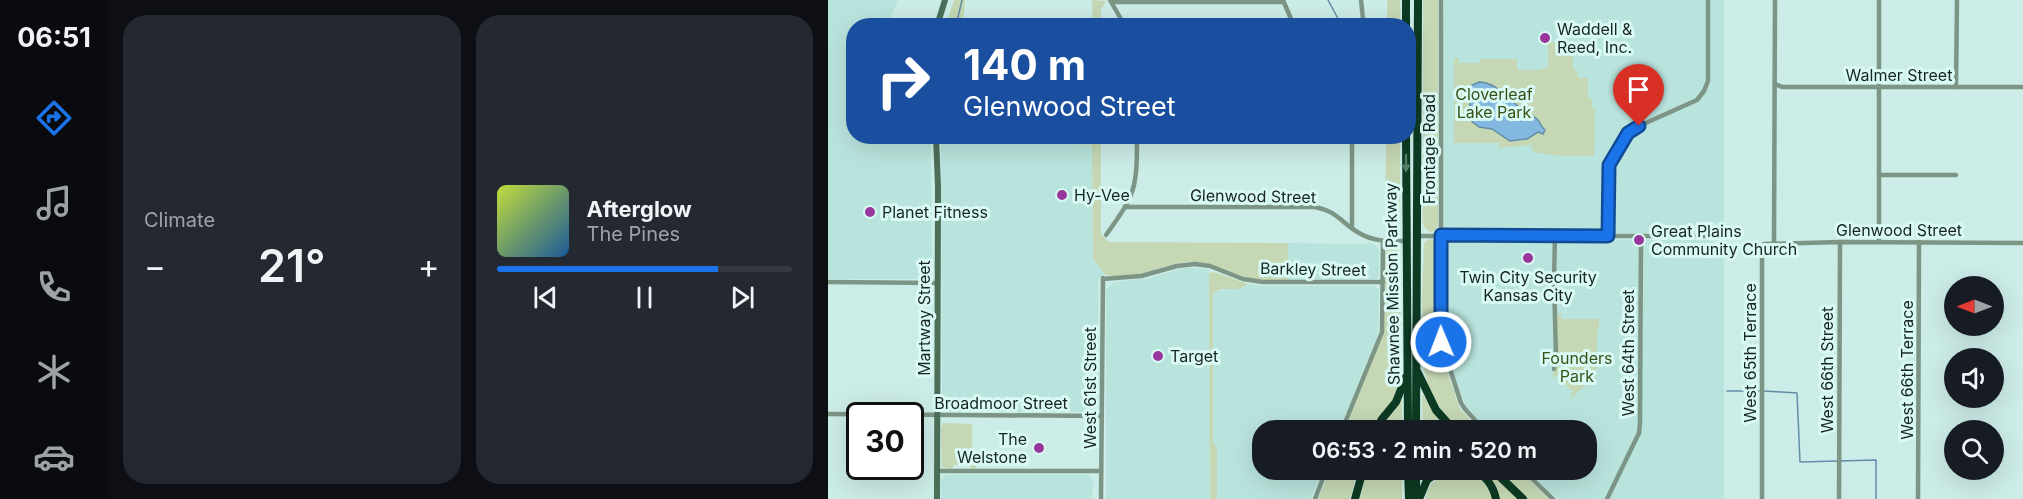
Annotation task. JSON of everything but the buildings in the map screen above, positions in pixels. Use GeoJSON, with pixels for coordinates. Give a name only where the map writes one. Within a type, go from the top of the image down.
{"type":"FeatureCollection","features":[{"type":"Feature","properties":{"kind":"highway"},"geometry":{"type":"LineString","coordinates":[[1406,0],[1406,18]]}},
{"type":"Feature","properties":{"kind":"highway","name":"Shawnee Mission Parkway"},"geometry":{"type":"LineString","coordinates":[[1409,420],[1418,256],[1418,0]]}},
{"type":"Feature","properties":{"kind":"highway","name":"Shawnee Mission Parkway"},"geometry":{"type":"LineString","coordinates":[[1406,144],[1406,241],[1415,420]]}},
{"type":"Feature","properties":{"kind":"highway"},"geometry":{"type":"LineString","coordinates":[[1406,222],[1413,233],[1418,236]]}},
{"type":"Feature","properties":{"kind":"highway"},"geometry":{"type":"LineString","coordinates":[[1406,241],[1418,256]]}},
{"type":"Feature","properties":{"kind":"highway"},"geometry":{"type":"LineString","coordinates":[[1382,420],[1396,402],[1412,371]]}},
{"type":"Feature","properties":{"kind":"highway"},"geometry":{"type":"LineString","coordinates":[[1412,371],[1436,410],[1445,420]]}},
{"type":"Feature","properties":{"kind":"highway"},"geometry":{"type":"LineString","coordinates":[[1355,499],[1360,480]]}},
{"type":"Feature","properties":{"kind":"highway"},"geometry":{"type":"LineString","coordinates":[[1408,480],[1408,499]]}},
{"type":"Feature","properties":{"kind":"highway"},"geometry":{"type":"LineString","coordinates":[[1416,480],[1417,499]]}},
{"type":"Feature","properties":{"kind":"highway"},"geometry":{"type":"LineString","coordinates":[[1417,499],[1427,480]]}},
{"type":"Feature","properties":{"kind":"highway"},"geometry":{"type":"LineString","coordinates":[[1487,480],[1496,499]]}},
{"type":"Feature","properties":{"kind":"highway"},"geometry":{"type":"LineString","coordinates":[[1504,480],[1523,499]]}},
{"type":"Feature","properties":{"kind":"street"},"geometry":{"type":"LineString","coordinates":[[939,18],[945,0]]}},
{"type":"Feature","properties":{"kind":"street"},"geometry":{"type":"LineString","coordinates":[[1361,0],[1364,18]]}},
{"type":"Feature","properties":{"kind":"street","name":"Frontage Road"},"geometry":{"type":"LineString","coordinates":[[1442,0],[1441,332],[1444,355],[1461,403],[1475,420]]}},
{"type":"Feature","properties":{"kind":"street"},"geometry":{"type":"LineString","coordinates":[[1608,236],[1609,165],[1628,133],[1697,100],[1704,91],[1708,81],[1708,0]]}},
{"type":"Feature","properties":{"kind":"street","name":"West 65th Terrace"},"geometry":{"type":"LineString","coordinates":[[1762,499],[1762,249],[1764,244],[1774,242],[1775,0]]}},
{"type":"Feature","properties":{"kind":"street"},"geometry":{"type":"LineString","coordinates":[[1879,242],[1880,0]]}},
{"type":"Feature","properties":{"kind":"street"},"geometry":{"type":"LineString","coordinates":[[1956,87],[1957,0]]}},
{"type":"Feature","properties":{"kind":"street"},"geometry":{"type":"LineString","coordinates":[[1110,1],[1283,1],[1290,18]]}},
{"type":"Feature","properties":{"kind":"street"},"geometry":{"type":"LineString","coordinates":[[1110,1],[1120,18]]}},
{"type":"Feature","properties":{"kind":"street","name":"Walmer Street"},"geometry":{"type":"LineString","coordinates":[[1775,84],[1782,87],[2023,87]]}},
{"type":"Feature","properties":{"kind":"street","name":"Martway Street"},"geometry":{"type":"LineString","coordinates":[[936,144],[937,499]]}},
{"type":"Feature","properties":{"kind":"street"},"geometry":{"type":"LineString","coordinates":[[1106,235],[1127,207],[1137,179],[1137,144]]}},
{"type":"Feature","properties":{"kind":"street"},"geometry":{"type":"LineString","coordinates":[[1352,144],[1352,228]]}},
{"type":"Feature","properties":{"kind":"street"},"geometry":{"type":"LineString","coordinates":[[1879,175],[1956,175]]}},
{"type":"Feature","properties":{"kind":"street","name":"Glenwood Street"},"geometry":{"type":"LineString","coordinates":[[1127,207],[1315,207],[1330,211],[1362,235],[1383,241],[1406,241]]}},
{"type":"Feature","properties":{"kind":"street"},"geometry":{"type":"LineString","coordinates":[[1418,236],[1711,236]]}},
{"type":"Feature","properties":{"kind":"street"},"geometry":{"type":"LineString","coordinates":[[1554,369],[1556,357],[1554,280],[1556,236]]}},
{"type":"Feature","properties":{"kind":"street","name":"West 64th Street"},"geometry":{"type":"LineString","coordinates":[[1606,499],[1639,433],[1641,236]]}},
{"type":"Feature","properties":{"kind":"street"},"geometry":{"type":"LineString","coordinates":[[1346,420],[1382,332],[1383,241]]}},
{"type":"Feature","properties":{"kind":"street","name":"Glenwood Street"},"geometry":{"type":"LineString","coordinates":[[1774,242],[2023,243]]}},
{"type":"Feature","properties":{"kind":"street","name":"West 66th Street"},"geometry":{"type":"LineString","coordinates":[[1839,499],[1840,242]]}},
{"type":"Feature","properties":{"kind":"street","name":"West 66th Terrace"},"geometry":{"type":"LineString","coordinates":[[1918,499],[1919,242]]}},
{"type":"Feature","properties":{"kind":"street","name":"Barkley Street"},"geometry":{"type":"LineString","coordinates":[[1103,279],[1138,277],[1175,266],[1198,264],[1210,266],[1243,279],[1263,282],[1383,282]]}},
{"type":"Feature","properties":{"kind":"street","name":"West 61st Street"},"geometry":{"type":"LineString","coordinates":[[1101,499],[1103,279]]}},
{"type":"Feature","properties":{"kind":"street"},"geometry":{"type":"LineString","coordinates":[[828,282],[937,283]]}},
{"type":"Feature","properties":{"kind":"street","name":"Broadmoor Street"},"geometry":{"type":"LineString","coordinates":[[828,414],[1102,416]]}},
{"type":"Feature","properties":{"kind":"street"},"geometry":{"type":"LineString","coordinates":[[937,471],[1101,471]]}},
{"type":"Feature","properties":{"kind":"street"},"geometry":{"type":"LineString","coordinates":[[1315,499],[1322,480]]}},
{"type":"Feature","properties":{"kind":"street"},"geometry":{"type":"LineString","coordinates":[[1533,480],[1553,499]]}},
{"type":"Feature","properties":{"kind":"shaded area"},"geometry":{"type":"Polygon","coordinates":[[[828,0],[898,0],[890,18],[846,18],[846,144],[931,144],[932,274],[929,279],[828,279],[828,0]]]}},
{"type":"Feature","properties":{"kind":"shaded area"},"geometry":{"type":"Polygon","coordinates":[[[1444,0],[1724,0],[1724,499],[1557,499],[1537,480],[1597,480],[1597,420],[1479,420],[1466,406],[1444,342],[1444,246],[1447,240],[1708,240],[1718,244],[1716,223],[1705,222],[1697,231],[1689,233],[1452,233],[1446,231],[1443,225],[1444,0]]]}},
{"type":"Feature","properties":{"kind":"shaded area"},"geometry":{"type":"Polygon","coordinates":[[[941,144],[1092,146],[1093,259],[1105,274],[1098,279],[1099,405],[1095,412],[942,411],[941,144]]]}},
{"type":"Feature","properties":{"kind":"shaded area"},"geometry":{"type":"Polygon","coordinates":[[[1368,242],[1376,245],[1379,251],[1379,276],[1376,279],[1288,280],[1288,243],[1367,244],[1368,242]]]}},
{"type":"Feature","properties":{"kind":"shaded area"},"geometry":{"type":"Polygon","coordinates":[[[1183,268],[1209,270],[1210,499],[1106,499],[1106,290],[1116,282],[1150,278],[1183,268]]]}},
{"type":"Feature","properties":{"kind":"shaded area"},"geometry":{"type":"Polygon","coordinates":[[[1248,284],[1375,286],[1379,290],[1378,334],[1343,420],[1252,420],[1252,480],[1319,480],[1311,499],[1217,499],[1217,446],[1213,442],[1213,297],[1218,290],[1242,288],[1248,284]]]}},
{"type":"Feature","properties":{"kind":"shaded area"},"geometry":{"type":"Polygon","coordinates":[[[946,475],[1088,475],[1093,480],[1092,499],[941,499],[941,479],[946,475]]]}},
{"type":"Feature","properties":{"kind":"green space"},"geometry":{"type":"Polygon","coordinates":[[[954,0],[965,0],[962,18],[948,18],[954,0]]]}},
{"type":"Feature","properties":{"kind":"green space"},"geometry":{"type":"Polygon","coordinates":[[[1092,0],[1106,1],[1101,9],[1101,18],[1093,18],[1092,0]]]}},
{"type":"Feature","properties":{"kind":"green space"},"geometry":{"type":"Polygon","coordinates":[[[1387,0],[1400,0],[1401,18],[1387,18],[1387,0]]]}},
{"type":"Feature","properties":{"kind":"green space"},"geometry":{"type":"Polygon","coordinates":[[[1423,0],[1438,0],[1438,226],[1432,232],[1424,226],[1423,218],[1423,0]]]}},
{"type":"Feature","properties":{"kind":"green space","name":"Cloverleaf Lake Park"},"geometry":{"type":"Polygon","coordinates":[[[1548,42],[1572,43],[1573,69],[1577,70],[1578,78],[1588,78],[1588,98],[1592,99],[1592,108],[1595,108],[1594,156],[1561,156],[1533,152],[1532,145],[1499,148],[1499,143],[1454,143],[1454,58],[1458,58],[1458,63],[1480,63],[1480,59],[1517,59],[1517,70],[1541,70],[1548,68],[1548,42]]]}},
{"type":"Feature","properties":{"kind":"green space"},"geometry":{"type":"Polygon","coordinates":[[[1073,144],[1101,144],[1101,234],[1108,242],[1288,243],[1288,280],[1251,278],[1196,262],[1178,263],[1127,276],[1106,275],[1093,259],[1092,145],[1073,144]]]}},
{"type":"Feature","properties":{"kind":"green space"},"geometry":{"type":"Polygon","coordinates":[[[1386,144],[1400,144],[1400,230],[1393,238],[1385,237],[1386,144]]]}},
{"type":"Feature","properties":{"kind":"green space"},"geometry":{"type":"Polygon","coordinates":[[[1432,239],[1438,245],[1438,344],[1460,409],[1470,420],[1450,420],[1441,410],[1428,385],[1424,370],[1422,303],[1424,244],[1427,240],[1432,239]]]}},
{"type":"Feature","properties":{"kind":"green space"},"geometry":{"type":"Polygon","coordinates":[[[1390,246],[1397,247],[1400,255],[1399,383],[1394,399],[1378,420],[1349,420],[1384,331],[1385,253],[1390,246]]]}},
{"type":"Feature","properties":{"kind":"green space"},"geometry":{"type":"Polygon","coordinates":[[[1214,272],[1248,284],[1240,289],[1219,289],[1213,295],[1213,442],[1217,445],[1217,499],[1210,499],[1209,273],[1214,272]]]}},
{"type":"Feature","properties":{"kind":"green space","name":"Founders Park"},"geometry":{"type":"Polygon","coordinates":[[[1561,313],[1561,319],[1599,319],[1596,378],[1593,383],[1584,386],[1572,398],[1573,392],[1557,375],[1553,378],[1552,376],[1558,358],[1557,321],[1558,314],[1561,313]]]}},
{"type":"Feature","properties":{"kind":"green space"},"geometry":{"type":"Polygon","coordinates":[[[1422,393],[1440,420],[1423,420],[1422,393]]]}},
{"type":"Feature","properties":{"kind":"green space"},"geometry":{"type":"Polygon","coordinates":[[[1402,399],[1402,420],[1386,420],[1402,399]]]}},
{"type":"Feature","properties":{"kind":"green space"},"geometry":{"type":"Polygon","coordinates":[[[943,423],[972,424],[972,464],[976,465],[976,468],[972,469],[968,465],[953,465],[952,469],[942,467],[941,429],[943,423]]]}},
{"type":"Feature","properties":{"kind":"green space"},"geometry":{"type":"Polygon","coordinates":[[[1326,480],[1355,480],[1350,499],[1318,499],[1326,480]]]}},
{"type":"Feature","properties":{"kind":"green space"},"geometry":{"type":"Polygon","coordinates":[[[1365,480],[1402,480],[1402,499],[1360,499],[1365,480]]]}},
{"type":"Feature","properties":{"kind":"green space"},"geometry":{"type":"Polygon","coordinates":[[[1435,480],[1482,480],[1492,499],[1425,499],[1435,480]]]}},
{"type":"Feature","properties":{"kind":"green space"},"geometry":{"type":"Polygon","coordinates":[[[1487,480],[1499,480],[1518,499],[1499,499],[1487,480]]]}},
{"type":"Feature","properties":{"kind":"green space"},"geometry":{"type":"Polygon","coordinates":[[[1508,480],[1529,480],[1549,499],[1528,499],[1508,480]]]}},
{"type":"Feature","properties":{"kind":"water"},"geometry":{"type":"Polygon","coordinates":[[[1479,82],[1492,85],[1538,120],[1545,130],[1543,134],[1538,132],[1527,139],[1510,141],[1492,129],[1479,127],[1470,120],[1470,86],[1479,82]]]}},
{"type":"Feature","properties":{"kind":"waterway"},"geometry":{"type":"LineString","coordinates":[[958,18],[962,0]]}},
{"type":"Feature","properties":{"kind":"waterway"},"geometry":{"type":"LineString","coordinates":[[1328,0],[1338,18]]}},
{"type":"Feature","properties":{"kind":"waterway"},"geometry":{"type":"LineString","coordinates":[[1727,391],[1759,391]]}},
{"type":"Feature","properties":{"kind":"waterway"},"geometry":{"type":"LineString","coordinates":[[1764,391],[1797,393],[1800,462],[1876,460],[1876,499]]}},
{"type":"Feature","properties":{"kind":"place","name":"Waddell & Reed, Inc."},"geometry":{"type":"Point","coordinates":[1545,38]}},
{"type":"Feature","properties":{"kind":"place","name":"Hy-Vee"},"geometry":{"type":"Point","coordinates":[1062,195]}},
{"type":"Feature","properties":{"kind":"place","name":"Planet Fitness"},"geometry":{"type":"Point","coordinates":[870,212]}},
{"type":"Feature","properties":{"kind":"place","name":"Great Plains Community Church"},"geometry":{"type":"Point","coordinates":[1639,240]}},
{"type":"Feature","properties":{"kind":"place","name":"Twin City Security Kansas City"},"geometry":{"type":"Point","coordinates":[1528,258]}},
{"type":"Feature","properties":{"kind":"place","name":"Target"},"geometry":{"type":"Point","coordinates":[1158,356]}},
{"type":"Feature","properties":{"kind":"place","name":"The Welstone"},"geometry":{"type":"Point","coordinates":[1039,448]}},
{"type":"Feature","properties":{"kind":"route"},"geometry":{"type":"LineString","coordinates":[[1441,342],[1441,235],[1608,236],[1609,165],[1628,133],[1639,126]]}}]}
